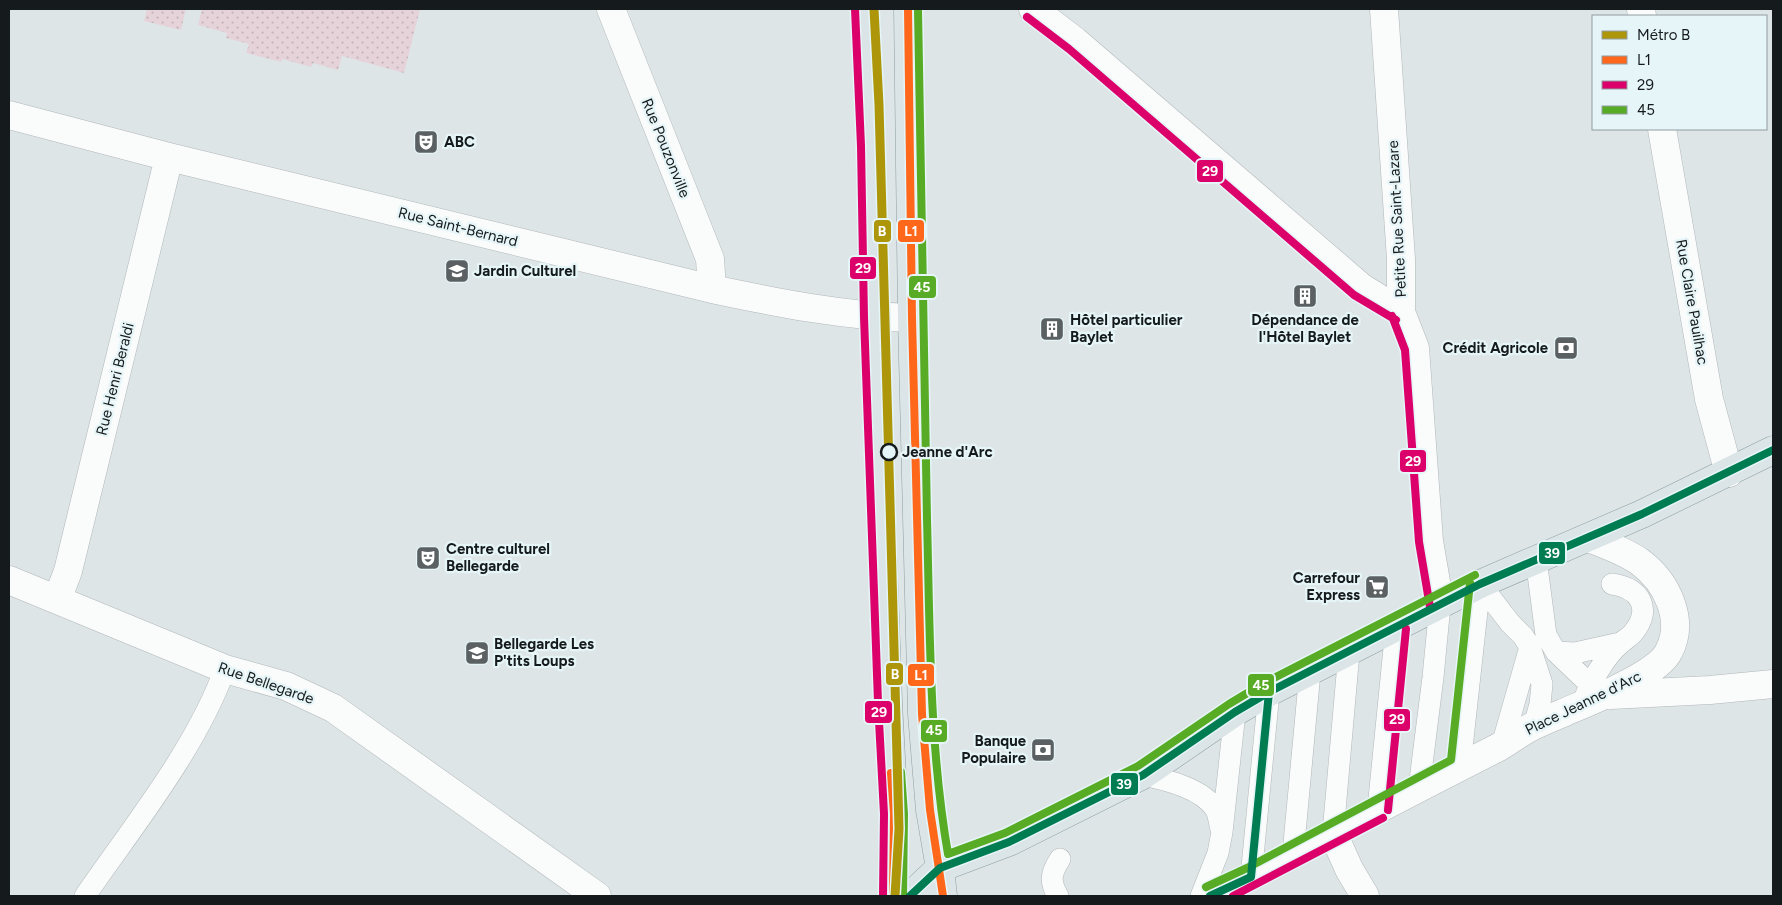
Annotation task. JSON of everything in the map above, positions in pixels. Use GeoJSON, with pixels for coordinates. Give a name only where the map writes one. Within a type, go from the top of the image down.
{"type":"FeatureCollection","features":[{"type":"Feature","properties":{"kind":"main road"},"geometry":{"type":"LineString","coordinates":[[865,9],[871,146],[874,317],[888,712],[894,814],[892,896]]}},
{"type":"Feature","properties":{"kind":"main road"},"geometry":{"type":"LineString","coordinates":[[908,9],[912,318],[922,714],[930,810],[943,896]]}},
{"type":"Feature","properties":{"kind":"main road"},"geometry":{"type":"LineString","coordinates":[[910,896],[940,868],[1009,842],[1143,775],[1235,712],[1270,692],[1480,584],[1589,538],[1729,473],[1773,450]]}},
{"type":"Feature","properties":{"kind":"street","name":"Rue Pouzonville"},"geometry":{"type":"LineString","coordinates":[[611,9],[710,259],[712,289]]}},
{"type":"Feature","properties":{"kind":"street"},"geometry":{"type":"LineString","coordinates":[[1033,9],[1075,41],[1361,287],[1401,312]]}},
{"type":"Feature","properties":{"kind":"street","name":"Petite Rue Saint-Lazare"},"geometry":{"type":"LineString","coordinates":[[1384,9],[1401,259],[1401,312],[1415,348],[1429,540],[1440,605]]}},
{"type":"Feature","properties":{"kind":"street","name":"Rue Saint-Bernard"},"geometry":{"type":"LineString","coordinates":[[9,115],[169,157],[712,289],[786,304],[874,317],[912,318]]}},
{"type":"Feature","properties":{"kind":"street","name":"Rue Claire Pauilhac"},"geometry":{"type":"LineString","coordinates":[[1662,130],[1709,398],[1729,473]]}},
{"type":"Feature","properties":{"kind":"street","name":"Rue Henri Beraldi"},"geometry":{"type":"LineString","coordinates":[[57,600],[68,571],[169,157]]}},
{"type":"Feature","properties":{"kind":"street","name":"Place Jeanne d'Arc"},"geometry":{"type":"LineString","coordinates":[[1210,896],[1251,878],[1591,696],[1653,669],[1668,654],[1675,638],[1675,616],[1667,592],[1658,579],[1641,562],[1589,538]]}},
{"type":"Feature","properties":{"kind":"street","name":"Rue Bellegarde"},"geometry":{"type":"LineString","coordinates":[[9,580],[225,669],[286,686],[333,708],[597,896]]}},
{"type":"Feature","properties":{"kind":"street"},"geometry":{"type":"LineString","coordinates":[[1591,696],[1710,690],[1773,684]]}},
{"type":"Feature","properties":{"kind":"street"},"geometry":{"type":"LineString","coordinates":[[1332,833],[1349,869],[1365,896]]}},
{"type":"Feature","properties":{"kind":"lane"},"geometry":{"type":"LineString","coordinates":[[1536,559],[1546,635],[1556,652],[1591,696]]}},
{"type":"Feature","properties":{"kind":"lane"},"geometry":{"type":"LineString","coordinates":[[1480,584],[1530,647],[1542,684],[1540,704],[1534,726]]}},
{"type":"Feature","properties":{"kind":"lane"},"geometry":{"type":"LineString","coordinates":[[1460,766],[1480,584]]}},
{"type":"Feature","properties":{"kind":"lane"},"geometry":{"type":"LineString","coordinates":[[1591,696],[1596,674],[1620,643],[1633,633],[1641,620],[1643,610],[1641,600],[1632,591],[1623,586],[1612,584]]}},
{"type":"Feature","properties":{"kind":"lane"},"geometry":{"type":"LineString","coordinates":[[1419,788],[1440,605]]}},
{"type":"Feature","properties":{"kind":"lane"},"geometry":{"type":"LineString","coordinates":[[1378,809],[1396,628]]}},
{"type":"Feature","properties":{"kind":"lane"},"geometry":{"type":"LineString","coordinates":[[1556,652],[1575,653],[1620,643]]}},
{"type":"Feature","properties":{"kind":"lane"},"geometry":{"type":"LineString","coordinates":[[1502,745],[1530,647]]}},
{"type":"Feature","properties":{"kind":"lane"},"geometry":{"type":"LineString","coordinates":[[1332,833],[1349,652]]}},
{"type":"Feature","properties":{"kind":"lane"},"geometry":{"type":"LineString","coordinates":[[85,896],[182,756],[218,688],[225,669]]}},
{"type":"Feature","properties":{"kind":"lane"},"geometry":{"type":"LineString","coordinates":[[1293,854],[1310,672]]}},
{"type":"Feature","properties":{"kind":"lane"},"geometry":{"type":"LineString","coordinates":[[1251,878],[1270,692]]}},
{"type":"Feature","properties":{"kind":"lane"},"geometry":{"type":"LineString","coordinates":[[1201,896],[1218,853],[1222,832],[1235,712]]}},
{"type":"Feature","properties":{"kind":"lane"},"geometry":{"type":"LineString","coordinates":[[1143,775],[1172,781],[1201,795],[1216,810],[1222,832]]}},
{"type":"Feature","properties":{"kind":"lane"},"geometry":{"type":"LineString","coordinates":[[1058,896],[1053,888],[1052,872],[1060,859]]}},
{"type":"Feature","properties":{"kind":"shaded area"},"geometry":{"type":"Polygon","coordinates":[[[147,9],[186,9],[181,30],[144,21],[147,9]]]}},
{"type":"Feature","properties":{"kind":"shaded area"},"geometry":{"type":"Polygon","coordinates":[[[202,9],[420,9],[404,73],[342,56],[338,70],[313,63],[311,67],[282,59],[281,62],[246,53],[249,44],[226,38],[227,33],[198,25],[202,9]]]}},
{"type":"Feature","properties":{"kind":"metro line","name":"B"},"geometry":{"type":"LineString","coordinates":[[874,9],[879,105],[899,829],[895,896]]}},
{"type":"Feature","properties":{"kind":"transit line","name":"29"},"geometry":{"type":"LineString","coordinates":[[855,9],[861,146],[864,317],[884,814],[883,896]]}},
{"type":"Feature","properties":{"kind":"transit line","name":"L1"},"geometry":{"type":"LineString","coordinates":[[908,9],[912,318],[922,714],[930,810],[943,896]]}},
{"type":"Feature","properties":{"kind":"transit line","name":"45"},"geometry":{"type":"LineString","coordinates":[[918,9],[930,645],[937,771],[948,854],[1005,833],[1138,766],[1229,704],[1264,683],[1475,575]]}},
{"type":"Feature","properties":{"kind":"transit line","name":"29"},"geometry":{"type":"LineString","coordinates":[[1027,17],[1069,49],[1354,295],[1396,320]]}},
{"type":"Feature","properties":{"kind":"transit line","name":"29"},"geometry":{"type":"LineString","coordinates":[[1392,316],[1405,350],[1419,542],[1430,607]]}},
{"type":"Feature","properties":{"kind":"transit line","name":"39"},"geometry":{"type":"LineString","coordinates":[[910,896],[940,868],[1009,842],[1143,775],[1235,712],[1269,692],[1480,584],[1642,514],[1773,450]]}},
{"type":"Feature","properties":{"kind":"transit line","name":"45"},"geometry":{"type":"LineString","coordinates":[[1206,887],[1247,868],[1451,760],[1470,583]]}},
{"type":"Feature","properties":{"kind":"transit line","name":"29"},"geometry":{"type":"LineString","coordinates":[[1388,810],[1406,629]]}},
{"type":"Feature","properties":{"kind":"transit line","name":"39"},"geometry":{"type":"LineString","coordinates":[[1210,896],[1251,877],[1269,692]]}},
{"type":"Feature","properties":{"kind":"transit line","name":"45"},"geometry":{"type":"LineString","coordinates":[[901,772],[904,814],[903,896]]}},
{"type":"Feature","properties":{"kind":"transit line","name":"L1"},"geometry":{"type":"LineString","coordinates":[[891,773],[894,814],[893,896]]}},
{"type":"Feature","properties":{"kind":"transit line","name":"29"},"geometry":{"type":"LineString","coordinates":[[1233,896],[1383,818]]}},
{"type":"Feature","properties":{"kind":"place","name":"ABC"},"geometry":{"type":"Point","coordinates":[426,142]}},
{"type":"Feature","properties":{"kind":"place","name":"Jardin Culturel"},"geometry":{"type":"Point","coordinates":[457,271]}},
{"type":"Feature","properties":{"kind":"place","name":"Dépendance de l'Hôtel Baylet"},"geometry":{"type":"Point","coordinates":[1305,296]}},
{"type":"Feature","properties":{"kind":"place","name":"Hôtel particulier Baylet"},"geometry":{"type":"Point","coordinates":[1052,329]}},
{"type":"Feature","properties":{"kind":"place","name":"Crédit Agricole"},"geometry":{"type":"Point","coordinates":[1566,348]}},
{"type":"Feature","properties":{"kind":"place","name":"Jeanne d'Arc"},"geometry":{"type":"Point","coordinates":[889,452]}},
{"type":"Feature","properties":{"kind":"place","name":"Centre culturel Bellegarde"},"geometry":{"type":"Point","coordinates":[428,558]}},
{"type":"Feature","properties":{"kind":"place","name":"Carrefour Express"},"geometry":{"type":"Point","coordinates":[1377,587]}},
{"type":"Feature","properties":{"kind":"place","name":"Bellegarde Les P'tits Loups"},"geometry":{"type":"Point","coordinates":[477,653]}},
{"type":"Feature","properties":{"kind":"place","name":"Banque Populaire"},"geometry":{"type":"Point","coordinates":[1043,750]}}]}
